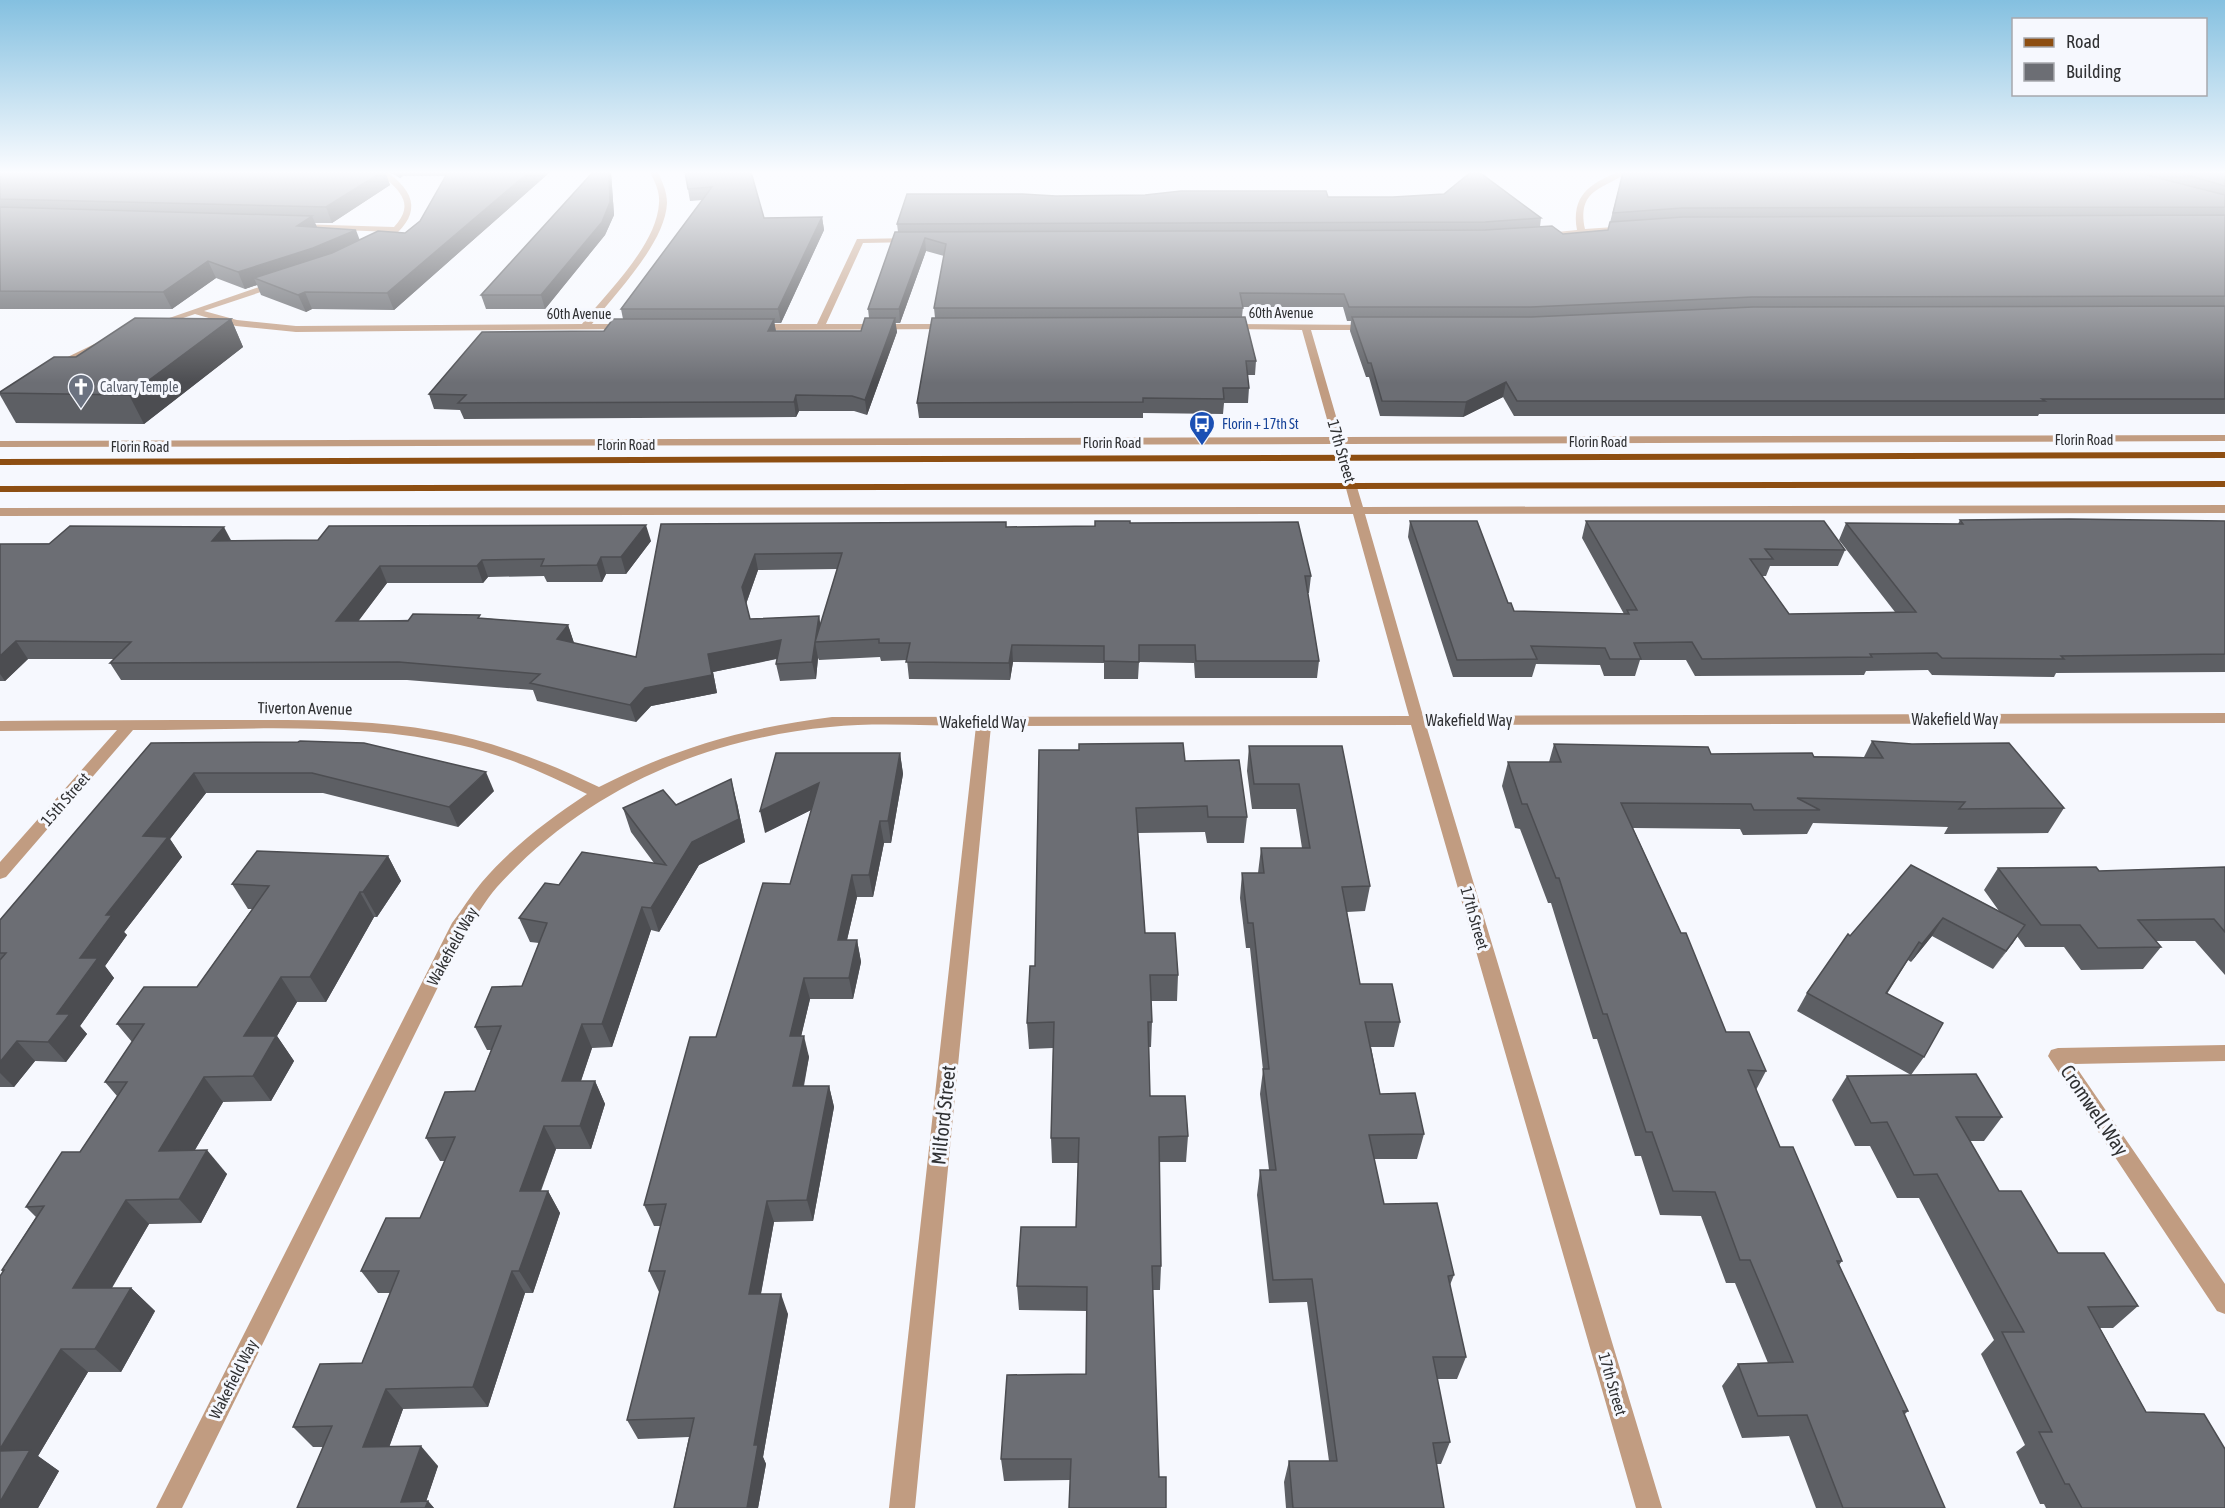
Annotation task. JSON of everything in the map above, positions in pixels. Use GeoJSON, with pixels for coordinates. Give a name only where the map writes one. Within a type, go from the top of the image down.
{"type":"FeatureCollection","features":[{"type":"Feature","properties":{"kind":"main road","name":"Florin Road"},"geometry":{"type":"LineString","coordinates":[[0,462],[2225,455]]}},
{"type":"Feature","properties":{"kind":"main road"},"geometry":{"type":"LineString","coordinates":[[0,489],[2225,484]]}},
{"type":"Feature","properties":{"kind":"street"},"geometry":{"type":"LineString","coordinates":[[367,249],[378,242]]}},
{"type":"Feature","properties":{"kind":"street"},"geometry":{"type":"LineString","coordinates":[[585,327],[651,242]]}},
{"type":"Feature","properties":{"kind":"street"},"geometry":{"type":"LineString","coordinates":[[820,327],[859,242]]}},
{"type":"Feature","properties":{"kind":"street"},"geometry":{"type":"LineString","coordinates":[[145,328],[285,281]]}},
{"type":"Feature","properties":{"kind":"street","name":"60th Avenue"},"geometry":{"type":"LineString","coordinates":[[194,311],[236,323],[296,329],[643,327]]}},
{"type":"Feature","properties":{"kind":"street"},"geometry":{"type":"LineString","coordinates":[[749,327],[962,327]]}},
{"type":"Feature","properties":{"kind":"street","name":"60th Avenue"},"geometry":{"type":"LineString","coordinates":[[1211,327],[1376,327]]}},
{"type":"Feature","properties":{"kind":"street","name":"17th Street"},"geometry":{"type":"LineString","coordinates":[[1306,327],[1417,720],[1649,1508]]}},
{"type":"Feature","properties":{"kind":"street"},"geometry":{"type":"LineString","coordinates":[[41,373],[78,353],[117,337]]}},
{"type":"Feature","properties":{"kind":"street","name":"Florin Road"},"geometry":{"type":"LineString","coordinates":[[0,444],[2225,438]]}},
{"type":"Feature","properties":{"kind":"street"},"geometry":{"type":"LineString","coordinates":[[0,512],[1359,512],[2225,509]]}},
{"type":"Feature","properties":{"kind":"street","name":"Wakefield Way"},"geometry":{"type":"LineString","coordinates":[[169,1508],[458,928],[489,885],[526,846],[570,811],[637,772],[687,751],[739,736],[790,726],[832,722],[2225,718]]}},
{"type":"Feature","properties":{"kind":"street","name":"Milford Street"},"geometry":{"type":"LineString","coordinates":[[902,1508],[984,722]]}},
{"type":"Feature","properties":{"kind":"street","name":"15th Street"},"geometry":{"type":"LineString","coordinates":[[0,873],[130,724]]}},
{"type":"Feature","properties":{"kind":"street","name":"Tiverton Avenue"},"geometry":{"type":"LineString","coordinates":[[0,726],[346,725],[406,730],[462,741],[514,756],[558,772],[599,793]]}},
{"type":"Feature","properties":{"kind":"street","name":"Cromwell Way"},"geometry":{"type":"LineString","coordinates":[[2225,1053],[2058,1056],[2225,1303]]}},
{"type":"Feature","properties":{"kind":"building"},"geometry":{"type":"Polygon","coordinates":[[[0,242],[326,242],[238,272],[208,261],[163,292],[0,291],[0,242]]]}},
{"type":"Feature","properties":{"kind":"building"},"geometry":{"type":"Polygon","coordinates":[[[354,242],[446,242],[387,293],[305,292],[298,295],[254,278],[332,253],[354,242]]]}},
{"type":"Feature","properties":{"kind":"building"},"geometry":{"type":"Polygon","coordinates":[[[529,242],[585,242],[541,295],[481,295],[529,242]]]}},
{"type":"Feature","properties":{"kind":"building"},"geometry":{"type":"Polygon","coordinates":[[[671,242],[810,242],[778,309],[621,309],[671,242]]]}},
{"type":"Feature","properties":{"kind":"building"},"geometry":{"type":"Polygon","coordinates":[[[891,242],[923,242],[899,309],[868,309],[891,242]]]}},
{"type":"Feature","properties":{"kind":"building"},"geometry":{"type":"Polygon","coordinates":[[[940,242],[2225,242],[2225,296],[1752,297],[1531,307],[1349,307],[1344,294],[1240,293],[1243,308],[934,308],[946,244],[940,242]]]}},
{"type":"Feature","properties":{"kind":"building"},"geometry":{"type":"Polygon","coordinates":[[[2225,306],[2225,399],[1517,401],[1506,382],[1466,402],[1382,401],[1371,363],[1368,363],[1352,317],[1531,317],[1753,307],[2225,306]]]}},
{"type":"Feature","properties":{"kind":"building"},"geometry":{"type":"Polygon","coordinates":[[[1245,317],[1256,361],[1246,361],[1249,388],[1223,388],[1224,399],[1143,398],[1143,402],[917,403],[932,318],[1245,317]]]}},
{"type":"Feature","properties":{"kind":"building"},"geometry":{"type":"Polygon","coordinates":[[[135,318],[231,319],[129,395],[0,393],[54,357],[76,357],[135,318]]]}},
{"type":"Feature","properties":{"kind":"building"},"geometry":{"type":"Polygon","coordinates":[[[865,318],[895,318],[865,400],[852,396],[796,395],[794,402],[458,403],[466,395],[429,394],[482,332],[604,331],[613,319],[774,319],[768,331],[861,331],[865,318]]]}},
{"type":"Feature","properties":{"kind":"building"},"geometry":{"type":"Polygon","coordinates":[[[1960,520],[2225,521],[2225,654],[2061,656],[2064,659],[1942,658],[1937,653],[1870,654],[1872,657],[1702,659],[1692,642],[1634,643],[1641,659],[1610,659],[1605,648],[1531,646],[1537,659],[1457,660],[1410,521],[1477,521],[1508,603],[1511,603],[1514,611],[1629,614],[1627,610],[1637,610],[1586,521],[1824,521],[1845,550],[1765,549],[1773,559],[1750,559],[1789,614],[1916,612],[1846,523],[1963,524],[1960,520]]]}},
{"type":"Feature","properties":{"kind":"building"},"geometry":{"type":"Polygon","coordinates":[[[1095,521],[1130,521],[1130,523],[1298,522],[1311,576],[1305,576],[1319,661],[1196,661],[1195,645],[1139,645],[1139,662],[1104,661],[1104,646],[1012,645],[1009,663],[906,662],[910,643],[879,643],[879,639],[815,642],[812,662],[776,664],[781,640],[708,654],[712,675],[645,688],[630,705],[530,683],[540,674],[399,662],[110,663],[131,642],[16,641],[0,656],[0,544],[49,544],[70,526],[224,527],[212,541],[318,540],[329,526],[646,525],[621,557],[601,557],[597,565],[541,566],[544,559],[482,560],[477,566],[380,566],[336,621],[408,621],[413,614],[480,615],[478,618],[568,625],[557,639],[636,657],[661,524],[1006,522],[1006,527],[1095,526],[1095,521]],[[842,553],[755,554],[742,587],[750,619],[819,616],[815,642],[842,553]]]}},
{"type":"Feature","properties":{"kind":"building"},"geometry":{"type":"Polygon","coordinates":[[[300,741],[364,743],[486,772],[449,807],[312,773],[194,773],[143,836],[168,837],[106,915],[112,915],[80,958],[98,958],[57,1014],[70,1014],[48,1042],[17,1041],[0,1062],[0,960],[6,953],[0,953],[0,920],[151,743],[300,741]]]}},
{"type":"Feature","properties":{"kind":"building"},"geometry":{"type":"Polygon","coordinates":[[[1872,741],[1912,744],[2009,743],[2064,808],[1959,809],[1965,802],[1797,798],[1820,810],[1754,810],[1751,804],[1621,803],[1681,933],[1686,933],[1726,1032],[1749,1032],[1766,1071],[1748,1070],[1780,1147],[1793,1147],[1842,1261],[1837,1261],[1908,1411],[1903,1411],[1945,1508],[1843,1508],[1807,1415],[1758,1416],[1738,1364],[1793,1362],[1750,1260],[1740,1260],[1715,1192],[1673,1191],[1652,1132],[1646,1132],[1607,1014],[1603,1014],[1559,878],[1556,878],[1527,804],[1522,804],[1508,762],[1561,762],[1554,744],[1708,747],[1711,754],[1812,753],[1814,757],[1883,758],[1872,741]]]}},
{"type":"Feature","properties":{"kind":"building"},"geometry":{"type":"Polygon","coordinates":[[[1183,743],[1185,761],[1239,760],[1247,817],[1208,817],[1207,806],[1136,808],[1145,933],[1175,933],[1178,975],[1150,975],[1152,1022],[1148,1022],[1150,1096],[1185,1096],[1188,1136],[1159,1137],[1161,1266],[1152,1266],[1159,1477],[1166,1477],[1166,1508],[1069,1508],[1071,1459],[1001,1459],[1007,1375],[1086,1374],[1087,1287],[1017,1286],[1021,1227],[1076,1227],[1079,1138],[1051,1138],[1054,1022],[1027,1023],[1030,966],[1035,966],[1039,750],[1079,750],[1079,744],[1183,743]]]}},
{"type":"Feature","properties":{"kind":"building"},"geometry":{"type":"Polygon","coordinates":[[[1249,746],[1342,746],[1370,886],[1342,887],[1360,984],[1392,984],[1400,1022],[1365,1022],[1380,1094],[1415,1093],[1424,1134],[1369,1135],[1384,1204],[1437,1203],[1454,1275],[1448,1276],[1466,1357],[1433,1357],[1450,1442],[1433,1443],[1444,1508],[1293,1508],[1289,1461],[1337,1461],[1312,1279],[1273,1280],[1260,1170],[1276,1170],[1263,1069],[1269,1069],[1253,923],[1248,923],[1242,873],[1264,873],[1261,848],[1310,848],[1299,784],[1254,784],[1249,746]]]}},
{"type":"Feature","properties":{"kind":"building"},"geometry":{"type":"Polygon","coordinates":[[[776,753],[900,753],[888,821],[880,821],[869,875],[852,875],[838,940],[857,940],[849,978],[804,978],[790,1036],[804,1036],[793,1086],[829,1086],[807,1200],[767,1201],[749,1294],[781,1294],[754,1445],[758,1445],[747,1508],[674,1508],[694,1418],[627,1420],[665,1271],[649,1271],[666,1204],[644,1205],[690,1037],[716,1037],[763,883],[790,884],[819,783],[760,811],[776,753]]]}},
{"type":"Feature","properties":{"kind":"building"},"geometry":{"type":"Polygon","coordinates":[[[731,779],[739,819],[692,842],[651,908],[642,907],[602,1024],[582,1024],[562,1081],[595,1081],[580,1126],[544,1126],[520,1191],[548,1191],[519,1271],[512,1271],[473,1387],[386,1389],[363,1447],[421,1446],[401,1502],[428,1501],[425,1508],[297,1508],[332,1426],[293,1427],[320,1364],[362,1363],[399,1271],[361,1271],[386,1218],[420,1218],[455,1137],[426,1138],[445,1092],[475,1091],[501,1026],[475,1027],[492,987],[522,986],[547,923],[519,918],[545,883],[559,885],[582,852],[666,865],[623,808],[663,790],[676,805],[731,779]]]}},
{"type":"Feature","properties":{"kind":"building"},"geometry":{"type":"Polygon","coordinates":[[[257,851],[388,856],[363,892],[360,892],[310,977],[281,977],[244,1036],[276,1036],[253,1076],[204,1077],[159,1151],[207,1150],[179,1199],[126,1200],[73,1288],[131,1288],[95,1349],[61,1349],[0,1449],[0,1276],[44,1206],[26,1207],[62,1152],[80,1152],[127,1082],[105,1082],[144,1024],[117,1024],[144,987],[197,987],[269,886],[232,884],[257,851]]]}},
{"type":"Feature","properties":{"kind":"building"},"geometry":{"type":"Polygon","coordinates":[[[1911,865],[2025,925],[2006,951],[1943,918],[1922,944],[1919,942],[1886,993],[1943,1023],[1924,1057],[1807,993],[1848,934],[1850,936],[1911,865]]]}},
{"type":"Feature","properties":{"kind":"building"},"geometry":{"type":"Polygon","coordinates":[[[2096,867],[2099,871],[2225,867],[2225,932],[2214,919],[2138,920],[2161,947],[2098,948],[2080,925],[2041,925],[1998,868],[2096,867]]]}},
{"type":"Feature","properties":{"kind":"building"},"geometry":{"type":"Polygon","coordinates":[[[1976,1074],[2002,1117],[1956,1117],[1999,1191],[2021,1191],[2058,1253],[2104,1253],[2138,1306],[2088,1307],[2146,1412],[2204,1414],[2225,1449],[2225,1508],[2082,1508],[2069,1484],[2065,1484],[2039,1432],[2052,1432],[2002,1332],[2024,1332],[1937,1174],[1914,1175],[1887,1122],[1871,1123],[1847,1076],[1976,1074]]]}},
{"type":"Feature","properties":{"kind":"building"},"geometry":{"type":"Polygon","coordinates":[[[30,1450],[0,1502],[0,1451],[30,1450]]]}},
{"type":"Feature","properties":{"kind":"place","name":"Calvary Temple"},"geometry":{"type":"Point","coordinates":[81,410]}},
{"type":"Feature","properties":{"kind":"place","name":"Florin + 17th St"},"geometry":{"type":"Point","coordinates":[1202,447]}}]}
